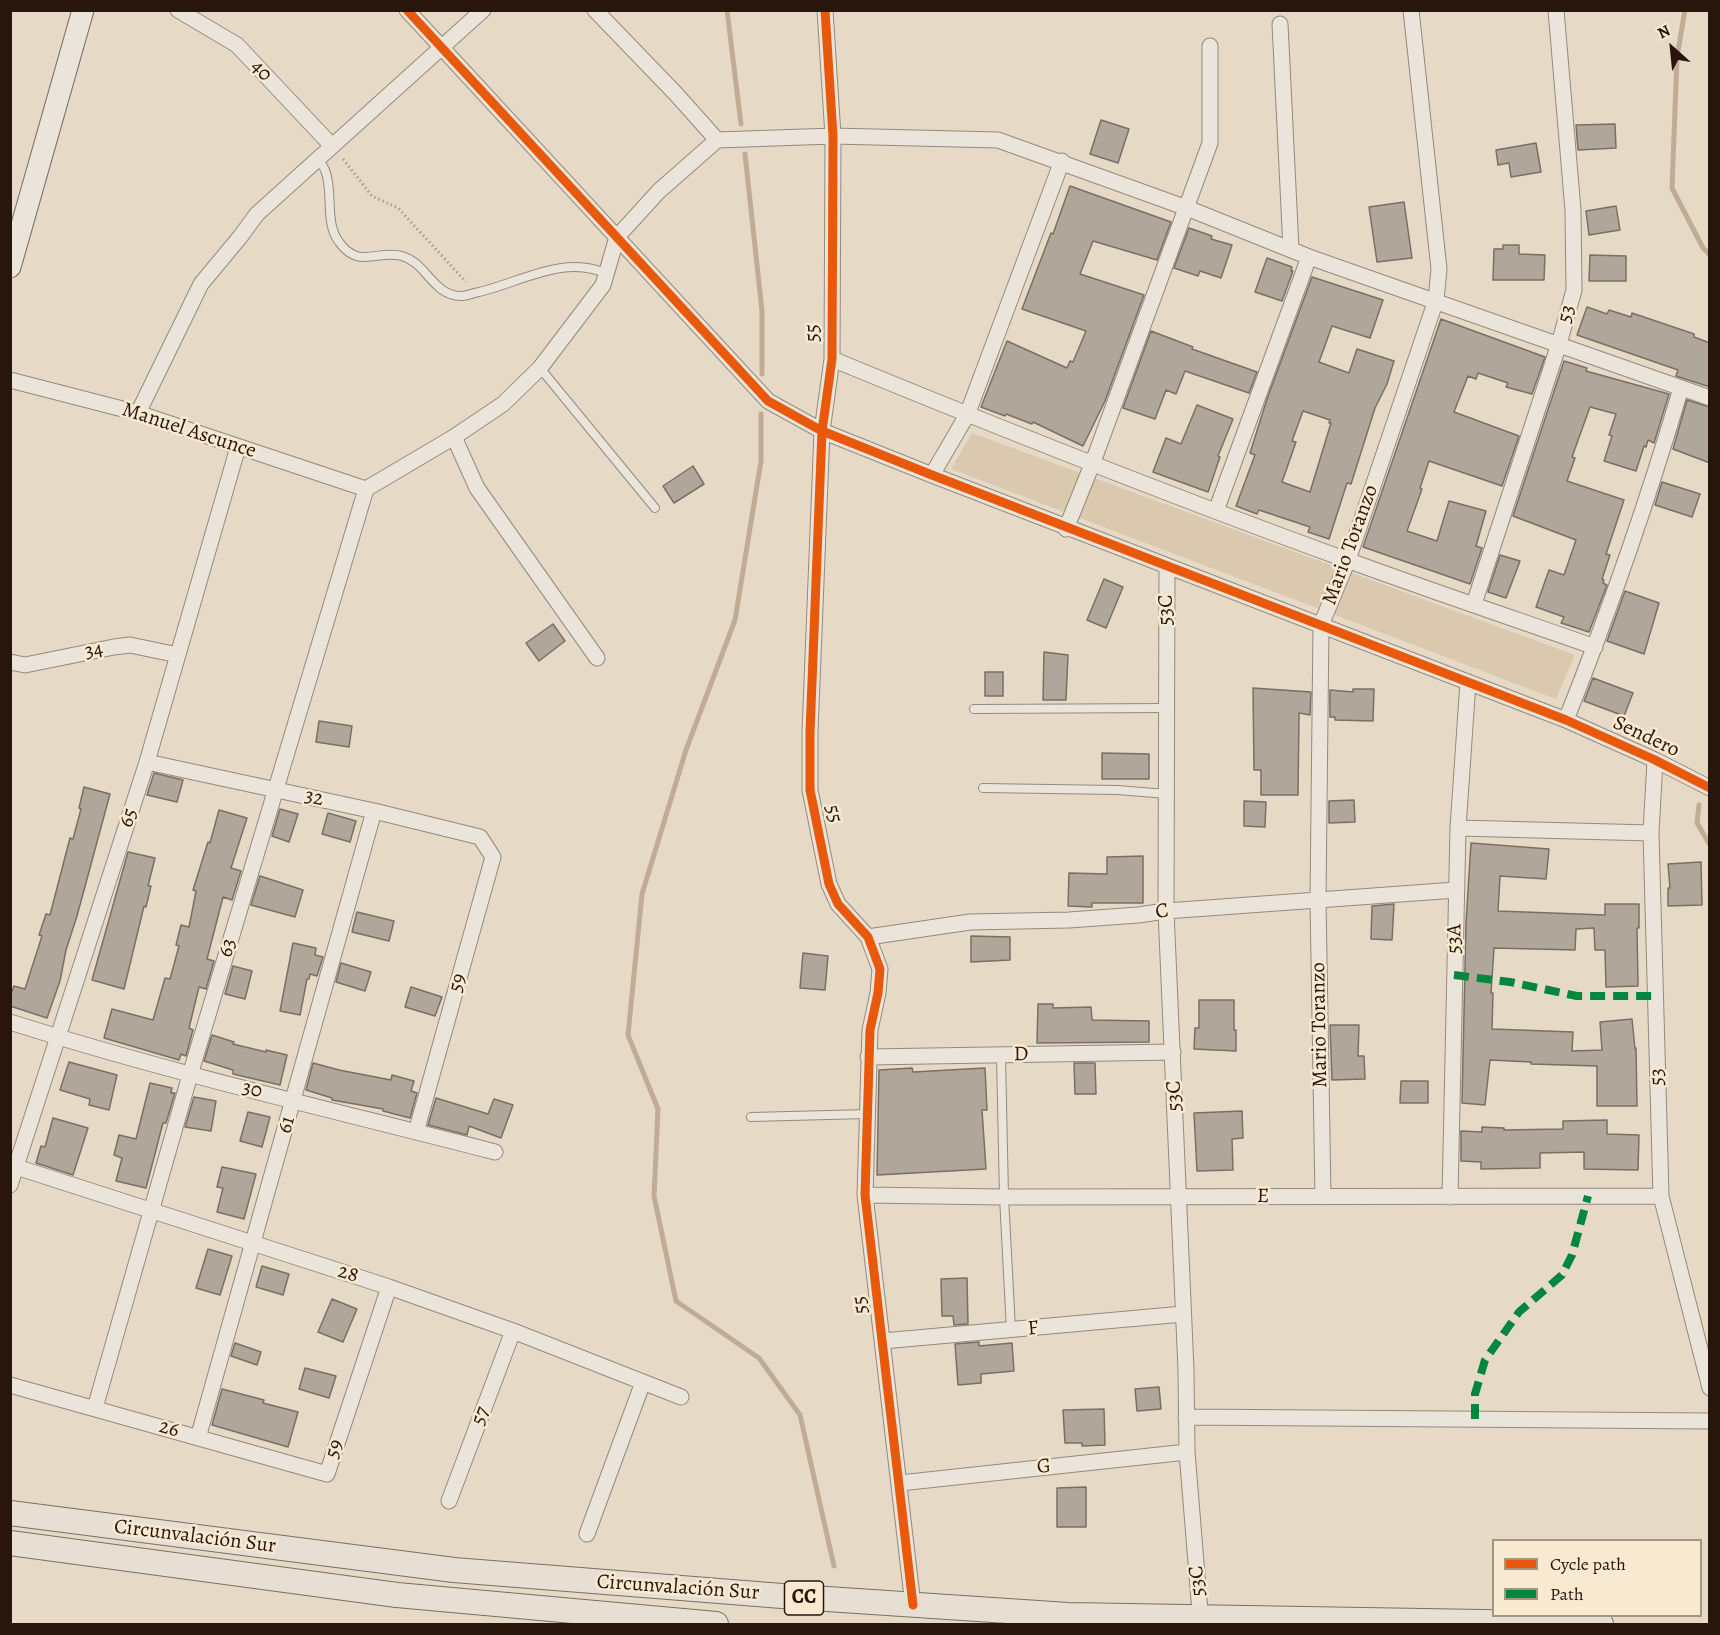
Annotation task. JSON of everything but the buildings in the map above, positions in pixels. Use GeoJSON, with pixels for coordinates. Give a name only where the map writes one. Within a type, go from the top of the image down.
{"type":"FeatureCollection","features":[{"type":"Feature","properties":{"kind":"highway","name":"Circunvalación Sur"},"geometry":{"type":"LineString","coordinates":[[10,1513],[454,1570],[914,1605],[1068,1620],[1601,1624]]}},
{"type":"Feature","properties":{"kind":"highway","name":"Circunvalación Sur"},"geometry":{"type":"LineString","coordinates":[[10,1543],[397,1595],[716,1624]]}},
{"type":"Feature","properties":{"kind":"main road"},"geometry":{"type":"LineString","coordinates":[[10,267],[83,10]]}},
{"type":"Feature","properties":{"kind":"street","name":"40"},"geometry":{"type":"LineString","coordinates":[[178,10],[237,45],[332,146]]}},
{"type":"Feature","properties":{"kind":"street","name":"Sendero"},"geometry":{"type":"LineString","coordinates":[[407,10],[768,401],[822,431],[932,475],[1566,720],[1655,760],[1710,788]]}},
{"type":"Feature","properties":{"kind":"street"},"geometry":{"type":"LineString","coordinates":[[138,413],[201,284],[256,214],[483,10]]}},
{"type":"Feature","properties":{"kind":"street"},"geometry":{"type":"LineString","coordinates":[[595,10],[717,140]]}},
{"type":"Feature","properties":{"kind":"street","name":"55"},"geometry":{"type":"LineString","coordinates":[[825,10],[833,136],[832,359],[822,431],[810,732],[810,790],[830,884],[838,904],[868,937],[880,969],[868,1058],[865,1195],[914,1605]]}},
{"type":"Feature","properties":{"kind":"street","name":"Mario Toranzo"},"geometry":{"type":"LineString","coordinates":[[1323,1197],[1318,899],[1321,625],[1348,560],[1436,300],[1439,269],[1411,10]]}},
{"type":"Feature","properties":{"kind":"street","name":"53"},"geometry":{"type":"LineString","coordinates":[[1474,604],[1559,344],[1574,290],[1573,210],[1556,10]]}},
{"type":"Feature","properties":{"kind":"street"},"geometry":{"type":"LineString","coordinates":[[1280,24],[1291,249]]}},
{"type":"Feature","properties":{"kind":"street"},"geometry":{"type":"LineString","coordinates":[[1066,528],[1093,462],[1210,143],[1210,46]]}},
{"type":"Feature","properties":{"kind":"street"},"geometry":{"type":"LineString","coordinates":[[366,489],[454,437],[503,404],[540,368],[603,285],[617,237],[659,192],[717,140],[833,136],[998,140],[1186,207],[1308,257],[1710,398]]}},
{"type":"Feature","properties":{"kind":"street"},"geometry":{"type":"LineString","coordinates":[[932,475],[967,415],[1062,161]]}},
{"type":"Feature","properties":{"kind":"street"},"geometry":{"type":"LineString","coordinates":[[1216,511],[1308,257]]}},
{"type":"Feature","properties":{"kind":"street"},"geometry":{"type":"LineString","coordinates":[[832,359],[967,415],[1216,511],[1595,647]]}},
{"type":"Feature","properties":{"kind":"street","name":"Manuel Ascunce"},"geometry":{"type":"LineString","coordinates":[[10,380],[138,413],[366,489]]}},
{"type":"Feature","properties":{"kind":"street"},"geometry":{"type":"LineString","coordinates":[[1566,720],[1595,647],[1681,388]]}},
{"type":"Feature","properties":{"kind":"street"},"geometry":{"type":"LineString","coordinates":[[454,437],[477,488],[597,658]]}},
{"type":"Feature","properties":{"kind":"street","name":"65"},"geometry":{"type":"LineString","coordinates":[[10,1185],[13,1166],[58,1037],[147,762],[238,447]]}},
{"type":"Feature","properties":{"kind":"street","name":"63"},"geometry":{"type":"LineString","coordinates":[[95,1408],[190,1076],[366,489]]}},
{"type":"Feature","properties":{"kind":"street","name":"53C"},"geometry":{"type":"LineString","coordinates":[[1167,567],[1166,911],[1187,1452],[1201,1621]]}},
{"type":"Feature","properties":{"kind":"street","name":"34"},"geometry":{"type":"LineString","coordinates":[[10,662],[25,665],[130,645],[178,655]]}},
{"type":"Feature","properties":{"kind":"street","name":"53A"},"geometry":{"type":"LineString","coordinates":[[1449,1197],[1458,828],[1468,682]]}},
{"type":"Feature","properties":{"kind":"street","name":"53"},"geometry":{"type":"LineString","coordinates":[[1655,760],[1651,833],[1661,1196],[1710,1388]]}},
{"type":"Feature","properties":{"kind":"street","name":"32"},"geometry":{"type":"LineString","coordinates":[[147,762],[374,811],[480,837]]}},
{"type":"Feature","properties":{"kind":"street","name":"61"},"geometry":{"type":"LineString","coordinates":[[198,1438],[374,811]]}},
{"type":"Feature","properties":{"kind":"street"},"geometry":{"type":"LineString","coordinates":[[1458,828],[1651,833]]}},
{"type":"Feature","properties":{"kind":"street","name":"59"},"geometry":{"type":"LineString","coordinates":[[416,1132],[493,857],[480,837]]}},
{"type":"Feature","properties":{"kind":"street","name":"C"},"geometry":{"type":"LineString","coordinates":[[868,937],[970,922],[1069,920],[1456,890]]}},
{"type":"Feature","properties":{"kind":"street","name":"30"},"geometry":{"type":"LineString","coordinates":[[10,1022],[190,1076],[294,1100],[495,1152]]}},
{"type":"Feature","properties":{"kind":"street","name":"D"},"geometry":{"type":"LineString","coordinates":[[868,1058],[1173,1052]]}},
{"type":"Feature","properties":{"kind":"street","name":"28"},"geometry":{"type":"LineString","coordinates":[[13,1166],[389,1287],[513,1331],[681,1397]]}},
{"type":"Feature","properties":{"kind":"street","name":"E"},"geometry":{"type":"LineString","coordinates":[[865,1195],[1004,1197],[1661,1196]]}},
{"type":"Feature","properties":{"kind":"street","name":"59"},"geometry":{"type":"LineString","coordinates":[[327,1474],[389,1287]]}},
{"type":"Feature","properties":{"kind":"street","name":"F"},"geometry":{"type":"LineString","coordinates":[[883,1341],[1183,1314]]}},
{"type":"Feature","properties":{"kind":"street","name":"57"},"geometry":{"type":"LineString","coordinates":[[449,1501],[513,1331]]}},
{"type":"Feature","properties":{"kind":"street"},"geometry":{"type":"LineString","coordinates":[[587,1534],[643,1383]]}},
{"type":"Feature","properties":{"kind":"street","name":"26"},"geometry":{"type":"LineString","coordinates":[[10,1385],[327,1474]]}},
{"type":"Feature","properties":{"kind":"street"},"geometry":{"type":"LineString","coordinates":[[1186,1417],[1710,1421]]}},
{"type":"Feature","properties":{"kind":"street","name":"G"},"geometry":{"type":"LineString","coordinates":[[900,1483],[1187,1452]]}},
{"type":"Feature","properties":{"kind":"lane"},"geometry":{"type":"LineString","coordinates":[[318,159],[326,171],[333,229],[338,241],[348,252],[358,257],[400,255],[423,269],[433,283],[446,294],[461,296],[560,267],[594,268],[607,274]]}},
{"type":"Feature","properties":{"kind":"lane"},"geometry":{"type":"LineString","coordinates":[[540,368],[655,508]]}},
{"type":"Feature","properties":{"kind":"lane"},"geometry":{"type":"LineString","coordinates":[[974,709],[1168,708]]}},
{"type":"Feature","properties":{"kind":"lane"},"geometry":{"type":"LineString","coordinates":[[983,788],[1117,790],[1167,794]]}},
{"type":"Feature","properties":{"kind":"lane"},"geometry":{"type":"LineString","coordinates":[[1001,1056],[1004,1197],[1011,1331]]}},
{"type":"Feature","properties":{"kind":"lane"},"geometry":{"type":"LineString","coordinates":[[751,1117],[867,1114]]}},
{"type":"Feature","properties":{"kind":"path"},"geometry":{"type":"LineString","coordinates":[[332,146],[372,196],[398,208],[476,292]]}},
{"type":"Feature","properties":{"kind":"shaded area"},"geometry":{"type":"Polygon","coordinates":[[[972,433],[1575,655],[1556,699],[951,469],[972,433]]]}},
{"type":"Feature","properties":{"kind":"waterway"},"geometry":{"type":"LineString","coordinates":[[727,10],[741,124]]}},
{"type":"Feature","properties":{"kind":"waterway"},"geometry":{"type":"LineString","coordinates":[[1685,10],[1677,57],[1672,188],[1703,248],[1710,255]]}},
{"type":"Feature","properties":{"kind":"waterway"},"geometry":{"type":"LineString","coordinates":[[745,154],[762,311],[762,374]]}},
{"type":"Feature","properties":{"kind":"waterway"},"geometry":{"type":"LineString","coordinates":[[761,414],[761,461],[735,620],[686,750],[642,894],[628,1035],[658,1109],[654,1196],[676,1301],[759,1358],[800,1415],[834,1566]]}},
{"type":"Feature","properties":{"kind":"waterway"},"geometry":{"type":"LineString","coordinates":[[1699,805],[1697,823],[1710,845]]}},
{"type":"Feature","properties":{"kind":"marked path"},"geometry":{"type":"LineString","coordinates":[[1454,975],[1510,982],[1577,996],[1656,996]]}},
{"type":"Feature","properties":{"kind":"marked path"},"geometry":{"type":"LineString","coordinates":[[1475,1419],[1475,1394],[1485,1360],[1519,1312],[1562,1275],[1572,1255],[1588,1196]]}},
{"type":"Feature","properties":{"kind":"cycle path"},"geometry":{"type":"LineString","coordinates":[[407,10],[768,401],[822,431],[932,475],[1566,720],[1655,760],[1710,788]]}},
{"type":"Feature","properties":{"kind":"cycle path"},"geometry":{"type":"LineString","coordinates":[[825,10],[833,136],[832,359],[822,431],[810,732],[810,790],[829,884],[838,904],[868,937],[880,969],[878,993],[870,1030],[865,1195],[913,1605]]}}]}
